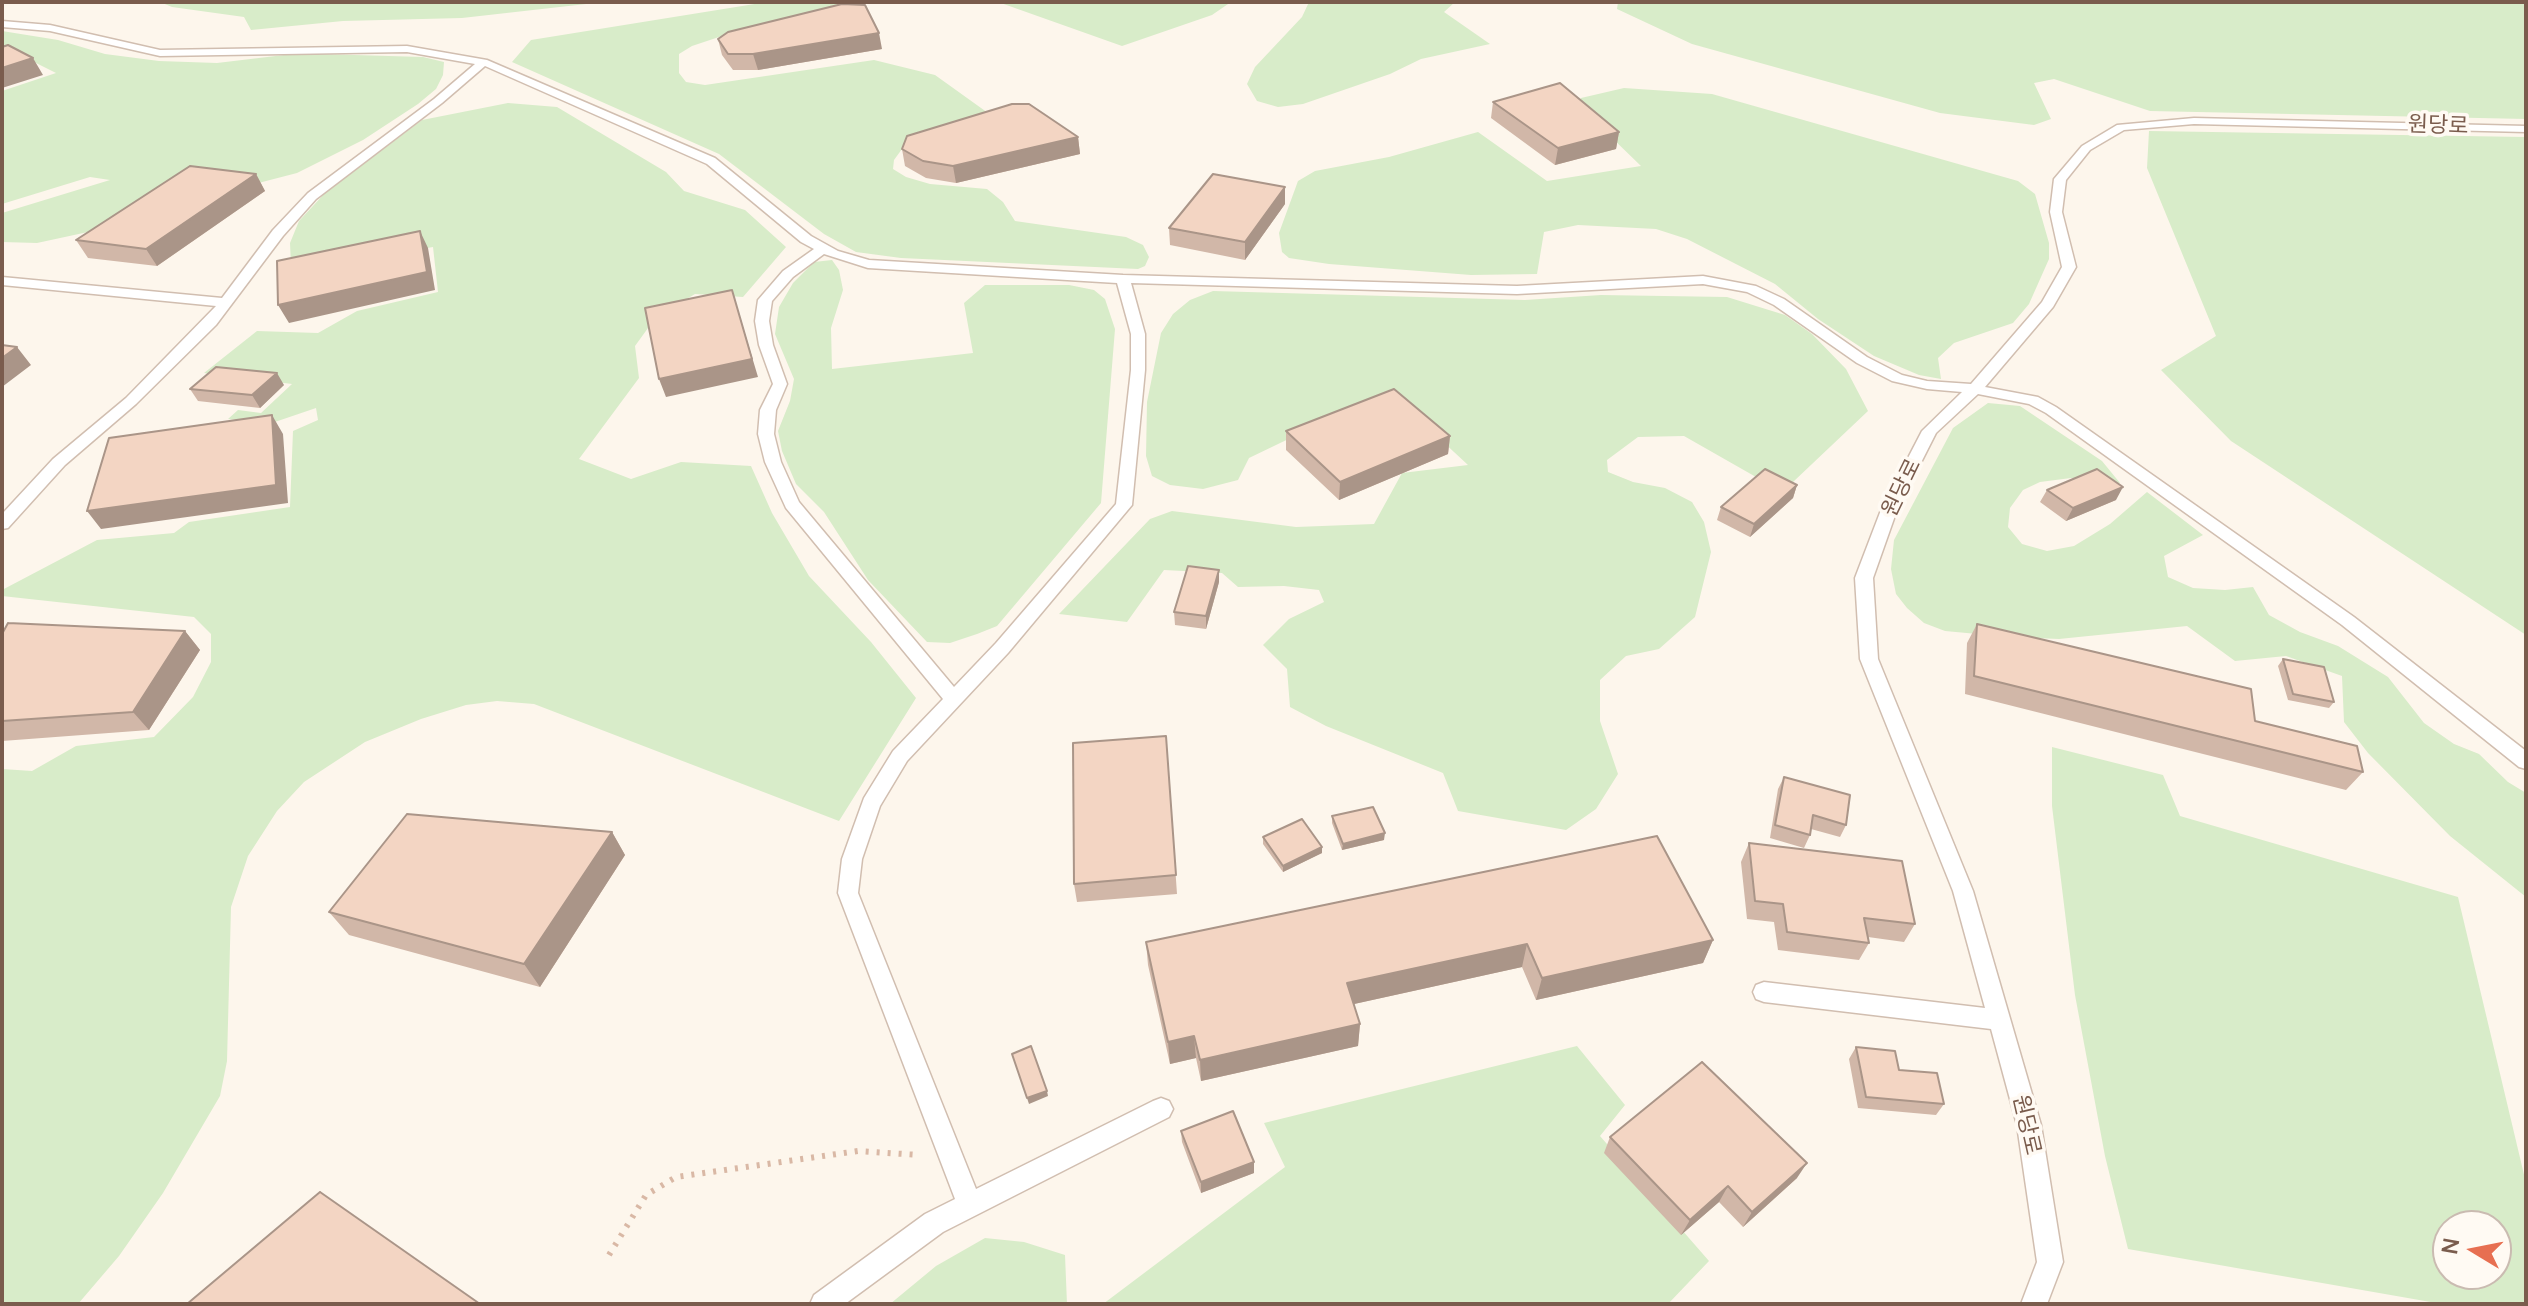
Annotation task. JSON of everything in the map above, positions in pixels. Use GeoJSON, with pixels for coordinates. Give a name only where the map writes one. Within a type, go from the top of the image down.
{"type":"FeatureCollection","features":[{"type":"Feature","properties":{"kind":"lane"},"geometry":{"type":"LineString","coordinates":[[2,24],[50,28],[160,53],[407,49],[483,62],[711,161],[806,239],[823,249],[868,264],[1123,279],[1517,290],[1703,280],[1751,289],[1779,302],[1862,360],[1897,378],[2033,400],[2051,410],[2348,621],[2526,762]]}},
{"type":"Feature","properties":{"kind":"lane"},"geometry":{"type":"LineString","coordinates":[[2,524],[59,462],[152,382],[226,303],[278,233],[312,196],[438,101],[483,62]]}},
{"type":"Feature","properties":{"kind":"lane","name":"원당로"},"geometry":{"type":"LineString","coordinates":[[2034,1304],[2050,1262],[2029,1125],[1963,891],[1869,659],[1864,578],[1889,510],[1930,431],[1974,389],[2048,304],[2069,267],[2056,212],[2060,179],[2086,148],[2121,127],[2194,121],[2526,129]]}},
{"type":"Feature","properties":{"kind":"lane"},"geometry":{"type":"LineString","coordinates":[[823,249],[788,274],[765,300],[762,321],[766,345],[780,384],[768,410],[766,434],[773,462],[792,504],[953,699]]}},
{"type":"Feature","properties":{"kind":"lane"},"geometry":{"type":"LineString","coordinates":[[970,1205],[848,893],[852,859],[871,804],[900,756],[1002,648],[1124,505],[1138,370],[1138,334],[1123,279]]}},
{"type":"Feature","properties":{"kind":"lane"},"geometry":{"type":"LineString","coordinates":[[2,281],[226,303]]}},
{"type":"Feature","properties":{"kind":"lane"},"geometry":{"type":"LineString","coordinates":[[1764,992],[1998,1020]]}},
{"type":"Feature","properties":{"kind":"lane"},"geometry":{"type":"LineString","coordinates":[[823,1304],[934,1223],[1161,1109]]}},
{"type":"Feature","properties":{"kind":"path"},"geometry":{"type":"LineString","coordinates":[[609,1255],[646,1195],[676,1177],[858,1151],[952,1158]]}},
{"type":"Feature","properties":{"kind":"green space"},"geometry":{"type":"Polygon","coordinates":[[[160,2],[604,2],[462,18],[343,21],[251,30],[244,17],[172,7],[160,2]]]}},
{"type":"Feature","properties":{"kind":"green space"},"geometry":{"type":"Polygon","coordinates":[[[767,2],[849,2],[864,6],[722,36],[692,46],[679,54],[679,73],[686,82],[705,85],[874,60],[935,75],[988,113],[921,136],[902,149],[894,160],[893,169],[906,177],[930,184],[987,189],[1003,202],[1015,221],[1126,237],[1143,245],[1149,257],[1145,266],[1138,269],[901,258],[856,252],[824,234],[719,154],[512,62],[531,40],[767,2]]]}},
{"type":"Feature","properties":{"kind":"green space"},"geometry":{"type":"Polygon","coordinates":[[[998,2],[1231,2],[1212,15],[1122,46],[998,2]]]}},
{"type":"Feature","properties":{"kind":"green space"},"geometry":{"type":"Polygon","coordinates":[[[1309,2],[1455,2],[1444,12],[1490,44],[1421,59],[1390,74],[1303,104],[1278,107],[1257,101],[1247,84],[1255,67],[1302,17],[1309,2]]]}},
{"type":"Feature","properties":{"kind":"green space"},"geometry":{"type":"Polygon","coordinates":[[[1618,2],[2526,2],[2526,119],[2150,111],[2054,79],[2034,83],[2051,119],[2034,125],[1940,113],[1692,44],[1617,9],[1618,2]]]}},
{"type":"Feature","properties":{"kind":"green space"},"geometry":{"type":"Polygon","coordinates":[[[2,31],[58,40],[105,54],[159,61],[217,63],[320,54],[423,57],[444,62],[443,75],[436,89],[418,104],[363,140],[297,173],[135,215],[88,232],[37,243],[2,242],[2,213],[110,180],[90,177],[2,204],[2,91],[56,73],[24,57],[2,64],[2,31]]]}},
{"type":"Feature","properties":{"kind":"green space"},"geometry":{"type":"Polygon","coordinates":[[[1624,88],[1712,94],[2018,181],[2035,194],[2049,243],[2049,259],[2029,304],[2013,323],[1954,343],[1938,358],[1941,379],[1919,375],[1874,356],[1818,319],[1775,284],[1687,239],[1656,229],[1578,225],[1544,232],[1537,274],[1471,275],[1329,264],[1289,258],[1282,252],[1279,233],[1298,181],[1315,171],[1389,157],[1478,132],[1547,181],[1641,166],[1577,104],[1581,98],[1624,88]]]}},
{"type":"Feature","properties":{"kind":"green space"},"geometry":{"type":"Polygon","coordinates":[[[508,103],[557,107],[666,172],[684,191],[745,210],[786,247],[743,297],[695,294],[656,317],[635,346],[639,378],[579,459],[631,479],[681,462],[751,466],[772,513],[809,576],[871,642],[916,698],[839,821],[534,704],[497,701],[466,705],[365,742],[304,782],[277,811],[248,856],[231,907],[227,1061],[220,1096],[163,1193],[119,1256],[78,1304],[2,1304],[2,769],[32,771],[76,746],[154,737],[193,697],[211,662],[211,634],[194,617],[2,596],[2,590],[97,540],[174,533],[189,522],[290,507],[293,431],[318,420],[316,408],[269,424],[228,419],[238,410],[261,413],[292,384],[204,373],[257,331],[318,333],[357,311],[438,292],[433,247],[366,259],[291,265],[290,243],[299,221],[325,193],[422,120],[508,103]]]}},
{"type":"Feature","properties":{"kind":"green space"},"geometry":{"type":"Polygon","coordinates":[[[2149,131],[2526,137],[2526,635],[2231,441],[2161,370],[2216,336],[2147,168],[2149,131]]]}},
{"type":"Feature","properties":{"kind":"green space"},"geometry":{"type":"Polygon","coordinates":[[[832,260],[839,270],[843,290],[831,328],[832,369],[973,353],[964,303],[985,285],[1069,285],[1094,290],[1105,299],[1115,329],[1101,503],[997,626],[950,643],[927,642],[868,580],[824,512],[796,484],[782,451],[778,431],[790,401],[794,379],[775,334],[779,307],[793,283],[814,262],[832,260]]]}},
{"type":"Feature","properties":{"kind":"green space"},"geometry":{"type":"Polygon","coordinates":[[[1213,291],[1525,300],[1601,295],[1727,297],[1785,315],[1812,334],[1846,369],[1868,411],[1793,482],[1756,477],[1684,436],[1638,437],[1607,460],[1608,472],[1633,482],[1665,488],[1692,502],[1704,522],[1711,552],[1695,617],[1659,649],[1626,656],[1600,680],[1600,721],[1618,774],[1596,809],[1566,830],[1458,811],[1443,773],[1326,726],[1290,707],[1287,669],[1263,645],[1289,619],[1324,602],[1319,590],[1284,586],[1238,587],[1222,573],[1164,570],[1127,622],[1059,614],[1150,519],[1172,511],[1296,527],[1374,524],[1402,473],[1468,465],[1412,413],[1382,394],[1249,458],[1238,480],[1203,489],[1170,485],[1152,476],[1146,456],[1147,402],[1161,333],[1173,314],[1190,300],[1213,291]]]}},
{"type":"Feature","properties":{"kind":"green space"},"geometry":{"type":"Polygon","coordinates":[[[1988,403],[2020,406],[2102,461],[2120,483],[2071,478],[2040,482],[2023,490],[2010,508],[2008,527],[2022,544],[2047,551],[2074,546],[2110,524],[2147,492],[2203,535],[2164,556],[2168,577],[2193,588],[2225,590],[2253,587],[2269,615],[2300,632],[2338,646],[2388,677],[2424,723],[2454,744],[2479,754],[2508,782],[2526,793],[2526,897],[2450,836],[2368,753],[2344,722],[2342,676],[2286,656],[2235,661],[2187,626],[2059,639],[2010,637],[1945,631],[1924,623],[1907,608],[1896,594],[1891,569],[1894,540],[1953,428],[1988,403]]]}},
{"type":"Feature","properties":{"kind":"green space"},"geometry":{"type":"Polygon","coordinates":[[[2052,747],[2163,775],[2180,816],[2458,897],[2526,1183],[2526,1304],[2442,1304],[2128,1249],[2105,1156],[2075,995],[2052,806],[2052,747]]]}},
{"type":"Feature","properties":{"kind":"green space"},"geometry":{"type":"Polygon","coordinates":[[[1577,1046],[1625,1105],[1600,1136],[1709,1261],[1668,1304],[1103,1304],[1285,1167],[1264,1123],[1577,1046]]]}},
{"type":"Feature","properties":{"kind":"green space"},"geometry":{"type":"Polygon","coordinates":[[[985,1238],[1024,1242],[1065,1255],[1067,1304],[890,1304],[936,1266],[985,1238]]]}},
{"type":"Feature","properties":{"kind":"building"},"geometry":{"type":"Polygon","coordinates":[[[842,4],[865,5],[879,33],[753,54],[728,54],[718,39],[728,32],[842,4]]]}},
{"type":"Feature","properties":{"kind":"building"},"geometry":{"type":"Polygon","coordinates":[[[8,45],[33,58],[2,68],[2,47],[8,45]]]}},
{"type":"Feature","properties":{"kind":"building"},"geometry":{"type":"Polygon","coordinates":[[[1560,83],[1619,132],[1558,148],[1493,102],[1560,83]]]}},
{"type":"Feature","properties":{"kind":"building"},"geometry":{"type":"Polygon","coordinates":[[[1012,104],[1029,104],[1078,137],[953,166],[923,161],[902,149],[907,136],[1012,104]]]}},
{"type":"Feature","properties":{"kind":"building"},"geometry":{"type":"Polygon","coordinates":[[[190,166],[256,174],[146,249],[76,240],[190,166]]]}},
{"type":"Feature","properties":{"kind":"building"},"geometry":{"type":"Polygon","coordinates":[[[1213,174],[1285,187],[1245,242],[1169,228],[1213,174]]]}},
{"type":"Feature","properties":{"kind":"building"},"geometry":{"type":"Polygon","coordinates":[[[420,231],[427,272],[278,305],[277,261],[420,231]]]}},
{"type":"Feature","properties":{"kind":"building"},"geometry":{"type":"Polygon","coordinates":[[[732,290],[752,359],[659,379],[645,308],[732,290]]]}},
{"type":"Feature","properties":{"kind":"building"},"geometry":{"type":"Polygon","coordinates":[[[2,345],[17,347],[2,358],[2,345]]]}},
{"type":"Feature","properties":{"kind":"building"},"geometry":{"type":"Polygon","coordinates":[[[216,367],[277,373],[252,395],[190,389],[216,367]]]}},
{"type":"Feature","properties":{"kind":"building"},"geometry":{"type":"Polygon","coordinates":[[[1394,389],[1450,436],[1340,482],[1286,431],[1394,389]]]}},
{"type":"Feature","properties":{"kind":"building"},"geometry":{"type":"Polygon","coordinates":[[[272,415],[276,485],[87,511],[109,438],[272,415]]]}},
{"type":"Feature","properties":{"kind":"building"},"geometry":{"type":"Polygon","coordinates":[[[1765,469],[1797,485],[1754,524],[1721,507],[1765,469]]]}},
{"type":"Feature","properties":{"kind":"building"},"geometry":{"type":"Polygon","coordinates":[[[2097,469],[2123,487],[2073,508],[2047,490],[2097,469]]]}},
{"type":"Feature","properties":{"kind":"building"},"geometry":{"type":"Polygon","coordinates":[[[1188,566],[1219,570],[1206,616],[1174,612],[1188,566]]]}},
{"type":"Feature","properties":{"kind":"building"},"geometry":{"type":"Polygon","coordinates":[[[8,623],[185,631],[133,712],[2,721],[2,634],[8,623]]]}},
{"type":"Feature","properties":{"kind":"building"},"geometry":{"type":"Polygon","coordinates":[[[1977,624],[2251,689],[2255,721],[2357,746],[2363,772],[1974,676],[1977,624]]]}},
{"type":"Feature","properties":{"kind":"building"},"geometry":{"type":"Polygon","coordinates":[[[2283,659],[2324,667],[2334,702],[2293,694],[2283,659]]]}},
{"type":"Feature","properties":{"kind":"building"},"geometry":{"type":"Polygon","coordinates":[[[1166,736],[1176,875],[1074,884],[1073,743],[1166,736]]]}},
{"type":"Feature","properties":{"kind":"building"},"geometry":{"type":"Polygon","coordinates":[[[1784,777],[1850,795],[1846,825],[1813,815],[1810,835],[1775,825],[1784,777]]]}},
{"type":"Feature","properties":{"kind":"building"},"geometry":{"type":"Polygon","coordinates":[[[1373,807],[1385,833],[1343,844],[1332,816],[1373,807]]]}},
{"type":"Feature","properties":{"kind":"building"},"geometry":{"type":"Polygon","coordinates":[[[407,814],[612,832],[524,964],[329,912],[407,814]]]}},
{"type":"Feature","properties":{"kind":"building"},"geometry":{"type":"Polygon","coordinates":[[[1302,819],[1322,847],[1283,866],[1263,837],[1302,819]]]}},
{"type":"Feature","properties":{"kind":"building"},"geometry":{"type":"Polygon","coordinates":[[[1657,836],[1713,940],[1542,978],[1527,944],[1347,983],[1360,1024],[1200,1060],[1194,1036],[1168,1042],[1146,942],[1657,836]]]}},
{"type":"Feature","properties":{"kind":"building"},"geometry":{"type":"Polygon","coordinates":[[[1749,843],[1902,861],[1915,924],[1864,918],[1869,943],[1787,932],[1783,904],[1755,901],[1749,843]]]}},
{"type":"Feature","properties":{"kind":"building"},"geometry":{"type":"Polygon","coordinates":[[[1031,1046],[1047,1091],[1027,1098],[1012,1054],[1031,1046]]]}},
{"type":"Feature","properties":{"kind":"building"},"geometry":{"type":"Polygon","coordinates":[[[1856,1047],[1895,1051],[1899,1070],[1937,1073],[1944,1104],[1866,1097],[1856,1047]]]}},
{"type":"Feature","properties":{"kind":"building"},"geometry":{"type":"Polygon","coordinates":[[[1702,1062],[1807,1163],[1752,1212],[1728,1186],[1690,1220],[1610,1137],[1702,1062]]]}},
{"type":"Feature","properties":{"kind":"building"},"geometry":{"type":"Polygon","coordinates":[[[1233,1111],[1254,1162],[1201,1182],[1181,1131],[1233,1111]]]}},
{"type":"Feature","properties":{"kind":"building"},"geometry":{"type":"Polygon","coordinates":[[[320,1192],[480,1304],[187,1304],[320,1192]]]}}]}
